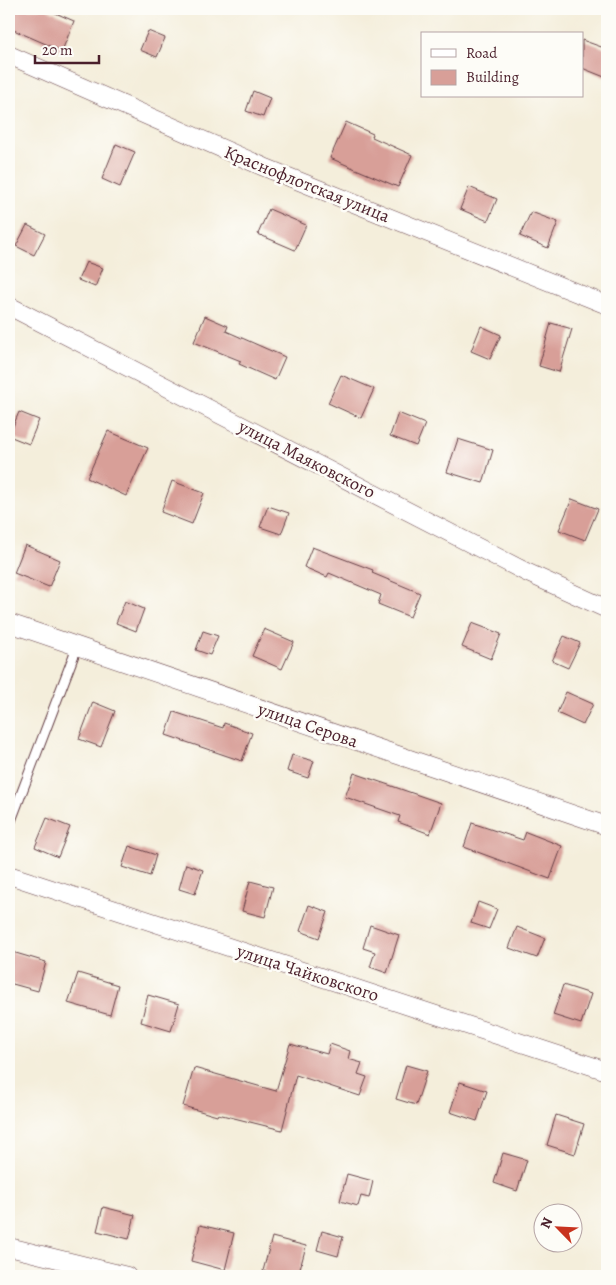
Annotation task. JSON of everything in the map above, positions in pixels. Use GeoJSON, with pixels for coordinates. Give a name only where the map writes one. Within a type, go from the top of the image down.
{"type":"FeatureCollection","features":[{"type":"Feature","properties":{"kind":"street","name":"Краснофлотская улица"},"geometry":{"type":"LineString","coordinates":[[9,55],[264,167],[607,305]]}},
{"type":"Feature","properties":{"kind":"street","name":"улица Маяковского"},"geometry":{"type":"LineString","coordinates":[[9,306],[526,572],[607,609]]}},
{"type":"Feature","properties":{"kind":"street","name":"улица Серова"},"geometry":{"type":"LineString","coordinates":[[9,623],[607,826]]}},
{"type":"Feature","properties":{"kind":"street","name":"улица Чайковского"},"geometry":{"type":"LineString","coordinates":[[9,875],[607,1071]]}},
{"type":"Feature","properties":{"kind":"street"},"geometry":{"type":"LineString","coordinates":[[9,1247],[127,1276]]}},
{"type":"Feature","properties":{"kind":"lane"},"geometry":{"type":"LineString","coordinates":[[9,826],[77,647]]}},
{"type":"Feature","properties":{"kind":"building"},"geometry":{"type":"Polygon","coordinates":[[[9,9],[46,9],[74,21],[62,51],[9,28],[9,9]]]}},
{"type":"Feature","properties":{"kind":"building"},"geometry":{"type":"Polygon","coordinates":[[[148,31],[165,38],[157,57],[140,50],[148,31]]]}},
{"type":"Feature","properties":{"kind":"building"},"geometry":{"type":"Polygon","coordinates":[[[584,41],[607,49],[607,78],[584,69],[584,41]]]}},
{"type":"Feature","properties":{"kind":"building"},"geometry":{"type":"Polygon","coordinates":[[[253,91],[270,98],[263,117],[246,111],[253,91]]]}},
{"type":"Feature","properties":{"kind":"building"},"geometry":{"type":"Polygon","coordinates":[[[346,122],[373,134],[372,137],[412,155],[398,187],[330,158],[346,122]]]}},
{"type":"Feature","properties":{"kind":"building"},"geometry":{"type":"Polygon","coordinates":[[[116,144],[135,152],[120,187],[102,179],[116,144]]]}},
{"type":"Feature","properties":{"kind":"building"},"geometry":{"type":"Polygon","coordinates":[[[469,187],[497,199],[488,221],[460,209],[469,187]]]}},
{"type":"Feature","properties":{"kind":"building"},"geometry":{"type":"Polygon","coordinates":[[[269,209],[306,225],[295,250],[258,234],[269,209]]]}},
{"type":"Feature","properties":{"kind":"building"},"geometry":{"type":"Polygon","coordinates":[[[531,212],[558,222],[548,248],[520,236],[531,212]]]}},
{"type":"Feature","properties":{"kind":"building"},"geometry":{"type":"Polygon","coordinates":[[[27,225],[45,234],[34,255],[16,246],[27,225]]]}},
{"type":"Feature","properties":{"kind":"building"},"geometry":{"type":"Polygon","coordinates":[[[86,262],[103,268],[95,287],[78,280],[86,262]]]}},
{"type":"Feature","properties":{"kind":"building"},"geometry":{"type":"Polygon","coordinates":[[[205,316],[228,326],[226,331],[285,357],[275,380],[239,364],[241,361],[194,342],[205,316]]]}},
{"type":"Feature","properties":{"kind":"building"},"geometry":{"type":"Polygon","coordinates":[[[551,323],[572,329],[559,372],[539,366],[551,323]]]}},
{"type":"Feature","properties":{"kind":"building"},"geometry":{"type":"Polygon","coordinates":[[[481,326],[501,335],[490,359],[471,351],[481,326]]]}},
{"type":"Feature","properties":{"kind":"building"},"geometry":{"type":"Polygon","coordinates":[[[341,375],[374,389],[361,418],[328,403],[341,375]]]}},
{"type":"Feature","properties":{"kind":"building"},"geometry":{"type":"Polygon","coordinates":[[[19,412],[39,420],[29,444],[9,436],[19,412]]]}},
{"type":"Feature","properties":{"kind":"building"},"geometry":{"type":"Polygon","coordinates":[[[398,413],[425,424],[416,446],[390,436],[398,413]]]}},
{"type":"Feature","properties":{"kind":"building"},"geometry":{"type":"Polygon","coordinates":[[[108,431],[148,448],[126,496],[87,478],[108,431]]]}},
{"type":"Feature","properties":{"kind":"building"},"geometry":{"type":"Polygon","coordinates":[[[458,439],[493,450],[483,483],[447,472],[458,439]]]}},
{"type":"Feature","properties":{"kind":"building"},"geometry":{"type":"Polygon","coordinates":[[[172,481],[204,493],[192,524],[161,512],[172,481]]]}},
{"type":"Feature","properties":{"kind":"building"},"geometry":{"type":"Polygon","coordinates":[[[572,499],[598,509],[585,540],[559,530],[572,499]]]}},
{"type":"Feature","properties":{"kind":"building"},"geometry":{"type":"Polygon","coordinates":[[[268,506],[289,513],[281,534],[260,527],[268,506]]]}},
{"type":"Feature","properties":{"kind":"building"},"geometry":{"type":"Polygon","coordinates":[[[25,545],[60,560],[49,587],[14,573],[25,545]]]}},
{"type":"Feature","properties":{"kind":"building"},"geometry":{"type":"Polygon","coordinates":[[[312,547],[373,570],[372,573],[420,593],[410,617],[378,604],[381,595],[329,573],[327,577],[304,567],[312,547]]]}},
{"type":"Feature","properties":{"kind":"building"},"geometry":{"type":"Polygon","coordinates":[[[125,601],[144,609],[136,631],[116,623],[125,601]]]}},
{"type":"Feature","properties":{"kind":"building"},"geometry":{"type":"Polygon","coordinates":[[[472,623],[501,634],[491,659],[462,647],[472,623]]]}},
{"type":"Feature","properties":{"kind":"building"},"geometry":{"type":"Polygon","coordinates":[[[264,629],[294,642],[282,669],[252,656],[264,629]]]}},
{"type":"Feature","properties":{"kind":"building"},"geometry":{"type":"Polygon","coordinates":[[[203,631],[218,636],[210,655],[196,650],[203,631]]]}},
{"type":"Feature","properties":{"kind":"building"},"geometry":{"type":"Polygon","coordinates":[[[564,636],[580,643],[568,668],[552,661],[564,636]]]}},
{"type":"Feature","properties":{"kind":"building"},"geometry":{"type":"Polygon","coordinates":[[[566,692],[593,704],[583,725],[557,713],[566,692]]]}},
{"type":"Feature","properties":{"kind":"building"},"geometry":{"type":"Polygon","coordinates":[[[93,702],[115,711],[101,747],[79,739],[93,702]]]}},
{"type":"Feature","properties":{"kind":"building"},"geometry":{"type":"Polygon","coordinates":[[[174,712],[223,728],[224,723],[252,733],[242,761],[166,735],[174,712]]]}},
{"type":"Feature","properties":{"kind":"building"},"geometry":{"type":"Polygon","coordinates":[[[292,755],[314,761],[308,778],[287,771],[292,755]]]}},
{"type":"Feature","properties":{"kind":"building"},"geometry":{"type":"Polygon","coordinates":[[[354,773],[441,803],[430,834],[398,822],[400,816],[345,797],[354,773]]]}},
{"type":"Feature","properties":{"kind":"building"},"geometry":{"type":"Polygon","coordinates":[[[47,818],[70,827],[58,857],[35,847],[47,818]]]}},
{"type":"Feature","properties":{"kind":"building"},"geometry":{"type":"Polygon","coordinates":[[[472,823],[523,840],[526,832],[562,846],[550,879],[464,847],[472,823]]]}},
{"type":"Feature","properties":{"kind":"building"},"geometry":{"type":"Polygon","coordinates":[[[129,846],[156,855],[150,876],[122,867],[129,846]]]}},
{"type":"Feature","properties":{"kind":"building"},"geometry":{"type":"Polygon","coordinates":[[[186,864],[203,870],[195,894],[179,889],[186,864]]]}},
{"type":"Feature","properties":{"kind":"building"},"geometry":{"type":"Polygon","coordinates":[[[250,881],[273,887],[265,917],[242,911],[250,881]]]}},
{"type":"Feature","properties":{"kind":"building"},"geometry":{"type":"Polygon","coordinates":[[[478,902],[497,909],[489,929],[471,923],[478,902]]]}},
{"type":"Feature","properties":{"kind":"building"},"geometry":{"type":"Polygon","coordinates":[[[309,905],[328,912],[319,938],[300,931],[309,905]]]}},
{"type":"Feature","properties":{"kind":"building"},"geometry":{"type":"Polygon","coordinates":[[[370,925],[399,935],[387,973],[370,967],[375,952],[363,948],[370,925]]]}},
{"type":"Feature","properties":{"kind":"building"},"geometry":{"type":"Polygon","coordinates":[[[517,927],[545,938],[537,958],[509,948],[517,927]]]}},
{"type":"Feature","properties":{"kind":"building"},"geometry":{"type":"Polygon","coordinates":[[[9,951],[46,962],[38,991],[9,983],[9,951]]]}},
{"type":"Feature","properties":{"kind":"building"},"geometry":{"type":"Polygon","coordinates":[[[78,973],[118,985],[110,1015],[68,1003],[78,973]]]}},
{"type":"Feature","properties":{"kind":"building"},"geometry":{"type":"Polygon","coordinates":[[[563,985],[591,994],[581,1024],[553,1015],[563,985]]]}},
{"type":"Feature","properties":{"kind":"building"},"geometry":{"type":"Polygon","coordinates":[[[148,995],[179,1004],[171,1031],[141,1022],[148,995]]]}},
{"type":"Feature","properties":{"kind":"building"},"geometry":{"type":"Polygon","coordinates":[[[290,1044],[327,1054],[330,1044],[350,1051],[348,1059],[362,1063],[358,1074],[367,1077],[360,1096],[296,1075],[282,1130],[218,1114],[217,1116],[183,1106],[194,1068],[276,1091],[290,1044]]]}},
{"type":"Feature","properties":{"kind":"building"},"geometry":{"type":"Polygon","coordinates":[[[406,1065],[427,1071],[416,1105],[396,1099],[406,1065]]]}},
{"type":"Feature","properties":{"kind":"building"},"geometry":{"type":"Polygon","coordinates":[[[460,1082],[487,1091],[477,1121],[450,1112],[460,1082]]]}},
{"type":"Feature","properties":{"kind":"building"},"geometry":{"type":"Polygon","coordinates":[[[556,1115],[584,1124],[575,1154],[547,1145],[556,1115]]]}},
{"type":"Feature","properties":{"kind":"building"},"geometry":{"type":"Polygon","coordinates":[[[503,1153],[527,1160],[517,1191],[494,1183],[503,1153]]]}},
{"type":"Feature","properties":{"kind":"building"},"geometry":{"type":"Polygon","coordinates":[[[347,1174],[373,1181],[369,1198],[361,1196],[358,1206],[340,1201],[347,1174]]]}},
{"type":"Feature","properties":{"kind":"building"},"geometry":{"type":"Polygon","coordinates":[[[103,1207],[135,1215],[129,1239],[97,1231],[103,1207]]]}},
{"type":"Feature","properties":{"kind":"building"},"geometry":{"type":"Polygon","coordinates":[[[200,1225],[234,1233],[225,1270],[191,1261],[200,1225]]]}},
{"type":"Feature","properties":{"kind":"building"},"geometry":{"type":"Polygon","coordinates":[[[322,1231],[343,1237],[338,1256],[317,1250],[322,1231]]]}},
{"type":"Feature","properties":{"kind":"building"},"geometry":{"type":"Polygon","coordinates":[[[272,1237],[306,1246],[298,1276],[282,1276],[263,1271],[272,1237]]]}}]}
